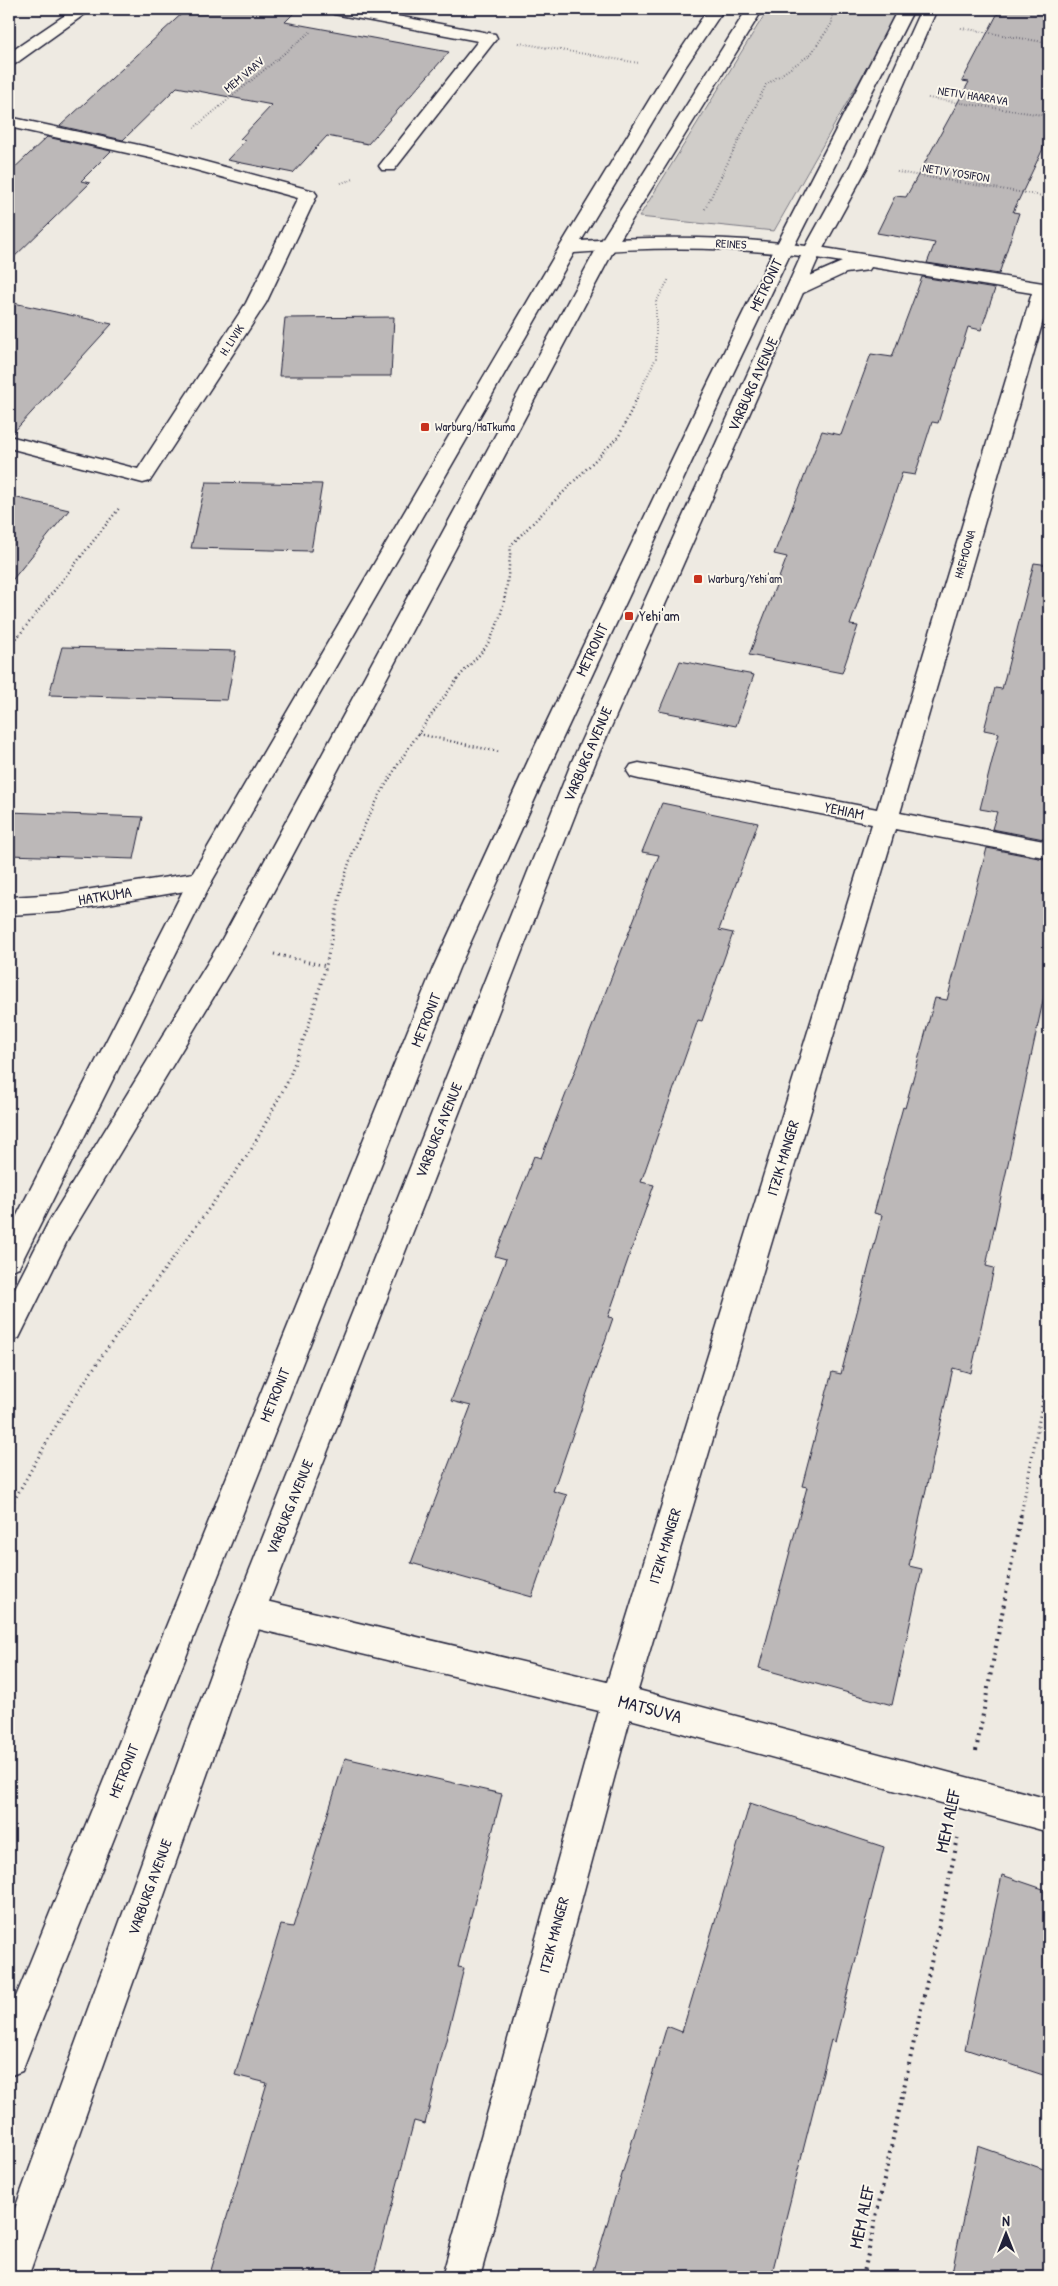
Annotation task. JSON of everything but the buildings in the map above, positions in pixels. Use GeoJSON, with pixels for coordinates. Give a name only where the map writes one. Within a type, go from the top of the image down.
{"type":"FeatureCollection","features":[{"type":"Feature","properties":{"kind":"main road"},"geometry":{"type":"LineString","coordinates":[[9,60],[84,9]]}},
{"type":"Feature","properties":{"kind":"main road"},"geometry":{"type":"LineString","coordinates":[[335,9],[489,38],[388,166]]}},
{"type":"Feature","properties":{"kind":"main road"},"geometry":{"type":"LineString","coordinates":[[9,1259],[200,880],[568,248],[676,69],[716,9]]}},
{"type":"Feature","properties":{"kind":"main road"},"geometry":{"type":"LineString","coordinates":[[9,1330],[58,1231],[232,945],[608,244],[755,9]]}},
{"type":"Feature","properties":{"kind":"main road","name":"VARBURG AVENUE"},"geometry":{"type":"LineString","coordinates":[[9,2277],[249,1612],[584,761],[812,252],[859,166],[893,92],[919,13]]}},
{"type":"Feature","properties":{"kind":"main road","name":"METRONIT"},"geometry":{"type":"LineString","coordinates":[[9,2058],[446,968],[540,761],[784,248],[919,13]]}},
{"type":"Feature","properties":{"kind":"main road"},"geometry":{"type":"LineString","coordinates":[[9,122],[162,155],[308,195]]}},
{"type":"Feature","properties":{"kind":"main road","name":"H. LIVIK"},"geometry":{"type":"LineString","coordinates":[[143,476],[256,303],[308,195]]}},
{"type":"Feature","properties":{"kind":"main road","name":"REINES"},"geometry":{"type":"LineString","coordinates":[[568,248],[608,244],[689,242],[784,248],[1046,289]]}},
{"type":"Feature","properties":{"kind":"main road","name":"REINES"},"geometry":{"type":"LineString","coordinates":[[796,289],[842,268],[894,265]]}},
{"type":"Feature","properties":{"kind":"main road","name":"HAEMOONA"},"geometry":{"type":"LineString","coordinates":[[886,819],[1046,289]]}},
{"type":"Feature","properties":{"kind":"main road"},"geometry":{"type":"LineString","coordinates":[[9,442],[143,476]]}},
{"type":"Feature","properties":{"kind":"main road","name":"YEHIAM"},"geometry":{"type":"LineString","coordinates":[[639,771],[1049,850]]}},
{"type":"Feature","properties":{"kind":"main road","name":"ITZIK MANGER"},"geometry":{"type":"LineString","coordinates":[[461,2277],[618,1700],[886,819]]}},
{"type":"Feature","properties":{"kind":"main road","name":"HATKUMA"},"geometry":{"type":"LineString","coordinates":[[9,906],[60,903],[200,880]]}},
{"type":"Feature","properties":{"kind":"main road","name":"MATSUVA"},"geometry":{"type":"LineString","coordinates":[[249,1612],[618,1700],[968,1792],[1049,1816]]}},
{"type":"Feature","properties":{"kind":"path","name":"MEM VAAV"},"geometry":{"type":"LineString","coordinates":[[162,155],[335,9]]}},
{"type":"Feature","properties":{"kind":"path"},"geometry":{"type":"LineString","coordinates":[[9,1516],[13,1502],[66,1409],[104,1353],[250,1152],[288,1081],[310,1021],[326,966],[345,872],[373,808],[419,734],[490,640],[507,594],[511,545],[620,436],[656,358],[656,302],[689,242],[766,84],[811,54],[832,23],[832,9]]}},
{"type":"Feature","properties":{"kind":"path"},"geometry":{"type":"LineString","coordinates":[[919,13],[1049,42]]}},
{"type":"Feature","properties":{"kind":"path"},"geometry":{"type":"LineString","coordinates":[[489,38],[676,69]]}},
{"type":"Feature","properties":{"kind":"path","name":"NETIV HAARAVA"},"geometry":{"type":"LineString","coordinates":[[893,92],[1049,116]]}},
{"type":"Feature","properties":{"kind":"path"},"geometry":{"type":"LineString","coordinates":[[308,195],[388,166]]}},
{"type":"Feature","properties":{"kind":"path","name":"NETIV YOSIFON"},"geometry":{"type":"LineString","coordinates":[[859,166],[1049,197]]}},
{"type":"Feature","properties":{"kind":"path"},"geometry":{"type":"LineString","coordinates":[[9,648],[143,476]]}},
{"type":"Feature","properties":{"kind":"path"},"geometry":{"type":"LineString","coordinates":[[419,734],[540,761]]}},
{"type":"Feature","properties":{"kind":"path"},"geometry":{"type":"LineString","coordinates":[[232,945],[326,966]]}},
{"type":"Feature","properties":{"kind":"path","name":"MEM ALEF"},"geometry":{"type":"LineString","coordinates":[[863,2277],[968,1792],[1049,1368]]}},
{"type":"Feature","properties":{"kind":"shaded area"},"geometry":{"type":"Polygon","coordinates":[[[768,9],[900,9],[774,231],[639,217],[768,9]]]}},
{"type":"Feature","properties":{"kind":"place","name":"Warburg/HaTkuma"},"geometry":{"type":"Point","coordinates":[425,427]}},
{"type":"Feature","properties":{"kind":"place","name":"Warburg/Yehi'am"},"geometry":{"type":"Point","coordinates":[698,579]}},
{"type":"Feature","properties":{"kind":"place","name":"Yehi'am"},"geometry":{"type":"Point","coordinates":[629,616]}}]}
